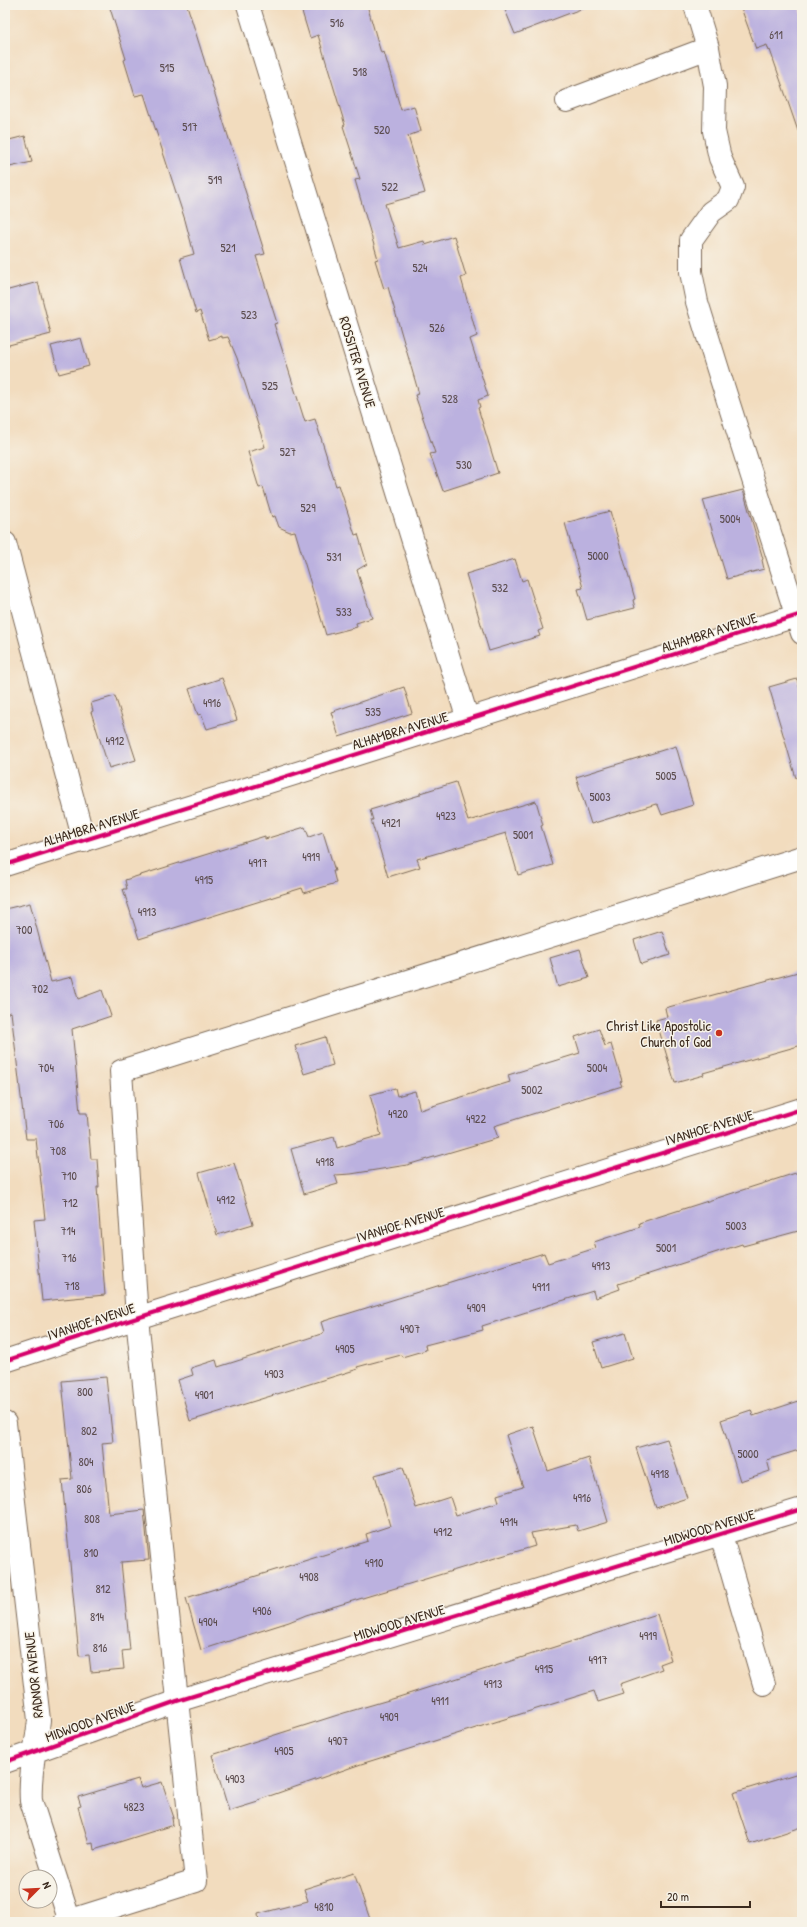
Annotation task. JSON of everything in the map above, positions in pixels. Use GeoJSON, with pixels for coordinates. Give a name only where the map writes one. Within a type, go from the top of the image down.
{"type":"FeatureCollection","features":[{"type":"Feature","properties":{"kind":"street","name":"ROSSITER AVENUE"},"geometry":{"type":"LineString","coordinates":[[248,5],[468,720]]}},
{"type":"Feature","properties":{"kind":"street"},"geometry":{"type":"LineString","coordinates":[[695,5],[708,48],[715,86],[714,131],[720,158],[733,187],[728,200],[711,212],[690,240],[691,272],[698,302],[720,376],[800,621]]}},
{"type":"Feature","properties":{"kind":"street"},"geometry":{"type":"LineString","coordinates":[[567,101],[708,48]]}},
{"type":"Feature","properties":{"kind":"street"},"geometry":{"type":"LineString","coordinates":[[5,543],[84,841]]}},
{"type":"Feature","properties":{"kind":"street","name":"ALHAMBRA AVENUE"},"geometry":{"type":"LineString","coordinates":[[5,865],[468,720],[800,621]]}},
{"type":"Feature","properties":{"kind":"street"},"geometry":{"type":"LineString","coordinates":[[68,1922],[196,1881],[137,1318],[121,1071],[802,857]]}},
{"type":"Feature","properties":{"kind":"street","name":"IVANHOE AVENUE"},"geometry":{"type":"LineString","coordinates":[[5,1361],[137,1318],[802,1109]]}},
{"type":"Feature","properties":{"kind":"street","name":"RADNOR AVENUE"},"geometry":{"type":"LineString","coordinates":[[5,1422],[38,1720],[30,1782],[31,1801],[68,1922]]}},
{"type":"Feature","properties":{"kind":"street","name":"MIDWOOD AVENUE"},"geometry":{"type":"LineString","coordinates":[[5,1762],[177,1701],[802,1509]]}},
{"type":"Feature","properties":{"kind":"street"},"geometry":{"type":"LineString","coordinates":[[721,1535],[764,1684]]}},
{"type":"Feature","properties":{"kind":"building"},"geometry":{"type":"Polygon","coordinates":[[[109,5],[187,5],[265,254],[256,256],[277,323],[274,324],[305,422],[315,419],[336,486],[339,485],[355,535],[358,534],[367,564],[357,570],[372,618],[356,623],[357,627],[326,635],[295,531],[290,532],[279,527],[275,516],[272,517],[263,487],[259,488],[248,452],[265,447],[237,358],[228,337],[222,338],[222,336],[209,340],[200,311],[196,313],[180,258],[194,254],[185,220],[144,94],[135,96],[124,60],[126,59],[109,5]]]}},
{"type":"Feature","properties":{"kind":"building"},"geometry":{"type":"Polygon","coordinates":[[[300,5],[367,5],[381,53],[384,52],[401,110],[414,106],[421,131],[408,136],[425,193],[385,204],[399,248],[424,241],[425,245],[454,236],[466,276],[461,278],[477,336],[470,339],[488,396],[478,400],[480,407],[478,408],[498,473],[443,491],[430,454],[435,453],[415,395],[419,394],[388,287],[384,289],[375,260],[378,259],[355,180],[360,179],[343,126],[345,125],[318,35],[310,38],[300,5]]]}},
{"type":"Feature","properties":{"kind":"building"},"geometry":{"type":"Polygon","coordinates":[[[503,5],[586,5],[586,7],[515,34],[503,5]]]}},
{"type":"Feature","properties":{"kind":"building"},"geometry":{"type":"Polygon","coordinates":[[[740,5],[799,5],[802,14],[802,130],[798,131],[770,50],[769,51],[767,45],[756,49],[740,5]]]}},
{"type":"Feature","properties":{"kind":"building"},"geometry":{"type":"Polygon","coordinates":[[[25,136],[32,162],[5,168],[5,141],[25,136]]]}},
{"type":"Feature","properties":{"kind":"building"},"geometry":{"type":"Polygon","coordinates":[[[38,282],[51,334],[5,346],[5,291],[38,282]]]}},
{"type":"Feature","properties":{"kind":"building"},"geometry":{"type":"Polygon","coordinates":[[[81,338],[89,366],[59,374],[51,346],[81,338]]]}},
{"type":"Feature","properties":{"kind":"building"},"geometry":{"type":"Polygon","coordinates":[[[743,490],[763,559],[764,569],[727,579],[703,500],[743,490]]]}},
{"type":"Feature","properties":{"kind":"building"},"geometry":{"type":"Polygon","coordinates":[[[610,511],[635,599],[633,600],[635,608],[587,620],[578,589],[583,588],[565,523],[610,511]]]}},
{"type":"Feature","properties":{"kind":"building"},"geometry":{"type":"Polygon","coordinates":[[[515,559],[522,581],[527,579],[543,629],[538,631],[540,636],[489,651],[466,574],[515,559]]]}},
{"type":"Feature","properties":{"kind":"building"},"geometry":{"type":"Polygon","coordinates":[[[222,678],[237,720],[207,729],[201,714],[198,715],[189,689],[222,678]]]}},
{"type":"Feature","properties":{"kind":"building"},"geometry":{"type":"Polygon","coordinates":[[[797,679],[802,697],[802,777],[796,778],[769,687],[797,679]]]}},
{"type":"Feature","properties":{"kind":"building"},"geometry":{"type":"Polygon","coordinates":[[[404,687],[412,713],[339,737],[331,712],[404,687]]]}},
{"type":"Feature","properties":{"kind":"building"},"geometry":{"type":"Polygon","coordinates":[[[115,696],[136,760],[109,768],[91,712],[93,711],[91,703],[115,696]]]}},
{"type":"Feature","properties":{"kind":"building"},"geometry":{"type":"Polygon","coordinates":[[[676,746],[693,805],[662,815],[658,805],[656,804],[591,824],[576,777],[676,746]]]}},
{"type":"Feature","properties":{"kind":"building"},"geometry":{"type":"Polygon","coordinates":[[[456,782],[468,821],[536,801],[543,825],[541,826],[553,865],[518,875],[506,833],[417,859],[420,867],[388,877],[371,820],[373,820],[370,810],[420,795],[420,793],[456,782]]]}},
{"type":"Feature","properties":{"kind":"building"},"geometry":{"type":"Polygon","coordinates":[[[305,827],[309,837],[323,832],[335,871],[333,871],[336,883],[304,893],[302,888],[139,939],[123,889],[127,889],[125,880],[265,836],[265,839],[305,827]]]}},
{"type":"Feature","properties":{"kind":"building"},"geometry":{"type":"Polygon","coordinates":[[[30,903],[51,982],[72,977],[78,999],[102,990],[111,1016],[72,1029],[80,1113],[87,1113],[91,1159],[97,1159],[99,1187],[97,1187],[105,1295],[42,1301],[34,1220],[45,1219],[36,1139],[26,1139],[11,1012],[5,1014],[5,909],[30,903]]]}},
{"type":"Feature","properties":{"kind":"building"},"geometry":{"type":"Polygon","coordinates":[[[662,931],[670,955],[641,964],[634,940],[662,931]]]}},
{"type":"Feature","properties":{"kind":"building"},"geometry":{"type":"Polygon","coordinates":[[[580,949],[589,978],[558,987],[550,958],[580,949]]]}},
{"type":"Feature","properties":{"kind":"building"},"geometry":{"type":"Polygon","coordinates":[[[798,972],[802,985],[802,1045],[703,1073],[704,1075],[675,1083],[656,1020],[667,1017],[665,1008],[798,972]]]}},
{"type":"Feature","properties":{"kind":"building"},"geometry":{"type":"Polygon","coordinates":[[[599,1029],[605,1046],[611,1044],[622,1081],[620,1082],[622,1086],[494,1126],[498,1138],[407,1165],[351,1174],[335,1175],[338,1184],[304,1194],[291,1149],[334,1137],[337,1148],[381,1135],[370,1095],[395,1088],[397,1096],[415,1091],[420,1110],[510,1082],[508,1075],[580,1053],[575,1037],[599,1029]]]}},
{"type":"Feature","properties":{"kind":"building"},"geometry":{"type":"Polygon","coordinates":[[[325,1037],[333,1065],[304,1074],[295,1046],[325,1037]]]}},
{"type":"Feature","properties":{"kind":"building"},"geometry":{"type":"Polygon","coordinates":[[[234,1163],[253,1224],[217,1235],[199,1173],[234,1163]]]}},
{"type":"Feature","properties":{"kind":"building"},"geometry":{"type":"Polygon","coordinates":[[[802,1171],[802,1230],[743,1246],[742,1244],[618,1284],[620,1289],[595,1298],[593,1291],[482,1326],[483,1330],[425,1345],[426,1350],[357,1367],[358,1369],[190,1421],[178,1380],[193,1375],[191,1368],[216,1360],[218,1367],[272,1350],[321,1334],[324,1332],[321,1322],[544,1253],[548,1263],[596,1248],[594,1242],[640,1227],[639,1223],[802,1171]]]}},
{"type":"Feature","properties":{"kind":"building"},"geometry":{"type":"Polygon","coordinates":[[[625,1333],[633,1358],[601,1368],[593,1342],[625,1333]]]}},
{"type":"Feature","properties":{"kind":"building"},"geometry":{"type":"Polygon","coordinates":[[[106,1377],[113,1442],[102,1443],[109,1514],[144,1510],[149,1560],[121,1562],[130,1650],[122,1651],[124,1669],[91,1672],[89,1655],[79,1656],[62,1480],[72,1479],[62,1381],[106,1377]]]}},
{"type":"Feature","properties":{"kind":"building"},"geometry":{"type":"Polygon","coordinates":[[[802,1400],[802,1449],[767,1460],[770,1471],[740,1481],[721,1420],[751,1410],[753,1416],[802,1400]]]}},
{"type":"Feature","properties":{"kind":"building"},"geometry":{"type":"Polygon","coordinates":[[[533,1426],[548,1471],[589,1458],[608,1522],[578,1531],[576,1525],[531,1533],[535,1546],[306,1615],[289,1622],[201,1650],[186,1598],[368,1541],[366,1534],[390,1526],[375,1475],[403,1467],[416,1508],[450,1497],[456,1515],[499,1502],[497,1495],[523,1487],[506,1435],[533,1426]]]}},
{"type":"Feature","properties":{"kind":"building"},"geometry":{"type":"Polygon","coordinates":[[[667,1439],[687,1498],[656,1508],[636,1448],[667,1439]]]}},
{"type":"Feature","properties":{"kind":"building"},"geometry":{"type":"Polygon","coordinates":[[[657,1614],[671,1660],[660,1664],[662,1669],[620,1684],[624,1694],[598,1702],[594,1691],[361,1764],[258,1800],[258,1802],[229,1811],[212,1755],[657,1614]]]}},
{"type":"Feature","properties":{"kind":"building"},"geometry":{"type":"Polygon","coordinates":[[[802,1772],[802,1827],[750,1844],[733,1793],[802,1772]]]}},
{"type":"Feature","properties":{"kind":"building"},"geometry":{"type":"Polygon","coordinates":[[[138,1779],[141,1788],[162,1782],[174,1818],[172,1818],[173,1825],[94,1850],[93,1843],[89,1844],[78,1807],[81,1806],[78,1797],[138,1779]]]}},
{"type":"Feature","properties":{"kind":"building"},"geometry":{"type":"Polygon","coordinates":[[[354,1873],[371,1922],[259,1922],[258,1914],[308,1901],[304,1889],[354,1873]]]}},
{"type":"Feature","properties":{"kind":"cycle path"},"geometry":{"type":"LineString","coordinates":[[5,865],[802,614]]}},
{"type":"Feature","properties":{"kind":"cycle path"},"geometry":{"type":"LineString","coordinates":[[5,1361],[137,1318],[802,1109]]}},
{"type":"Feature","properties":{"kind":"cycle path"},"geometry":{"type":"LineString","coordinates":[[5,1762],[177,1701],[802,1509]]}},
{"type":"Feature","properties":{"kind":"place","name":"Christ Like Apostolic Church of God"},"geometry":{"type":"Point","coordinates":[719,1033]}}]}
